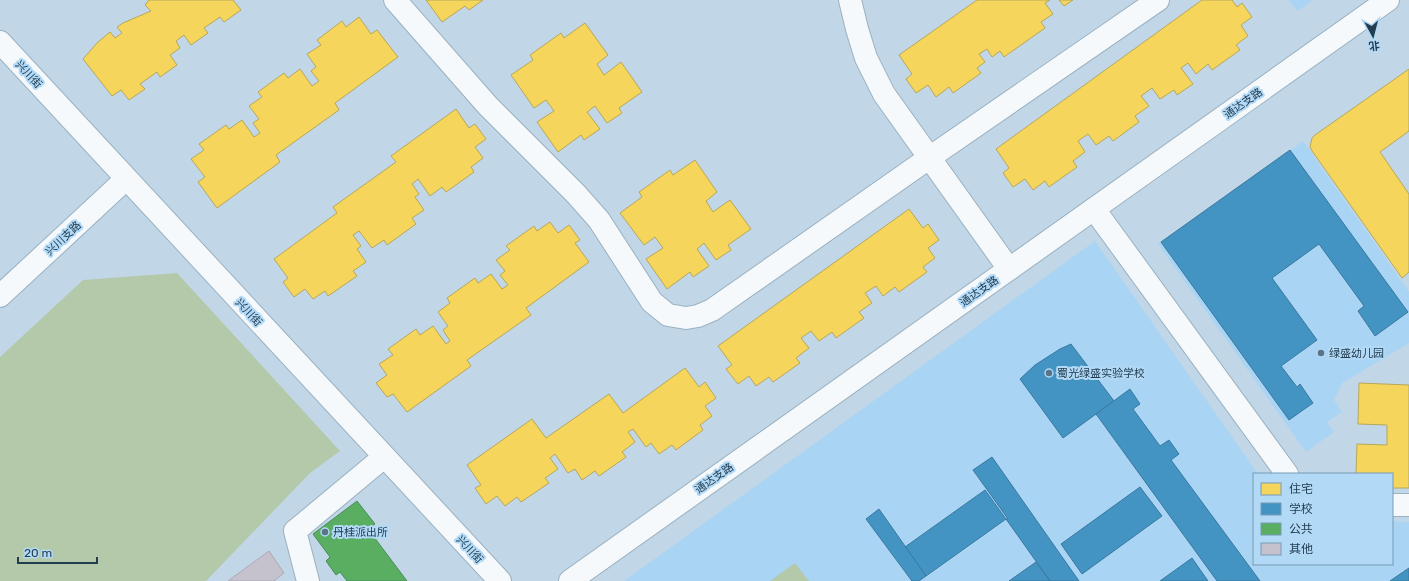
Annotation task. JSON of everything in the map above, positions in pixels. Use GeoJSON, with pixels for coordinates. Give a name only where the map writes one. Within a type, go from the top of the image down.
{"type":"FeatureCollection","features":[{"type":"Feature","properties":{"kind":"street"},"geometry":{"type":"LineString","coordinates":[[395,0],[488,106],[594,214],[652,302],[668,315],[686,318],[698,316],[712,310],[1158,0]]}},
{"type":"Feature","properties":{"kind":"street"},"geometry":{"type":"LineString","coordinates":[[850,0],[866,58],[884,94],[1009,269]]}},
{"type":"Feature","properties":{"kind":"street","name":"通达支路"},"geometry":{"type":"LineString","coordinates":[[570,581],[1388,0]]}},
{"type":"Feature","properties":{"kind":"street","name":"兴川街"},"geometry":{"type":"LineString","coordinates":[[0,42],[500,581]]}},
{"type":"Feature","properties":{"kind":"street","name":"兴川支路"},"geometry":{"type":"LineString","coordinates":[[0,296],[126,179]]}},
{"type":"Feature","properties":{"kind":"street"},"geometry":{"type":"LineString","coordinates":[[1094,209],[1286,473]]}},
{"type":"Feature","properties":{"kind":"street"},"geometry":{"type":"LineString","coordinates":[[308,581],[295,531],[384,456]]}},
{"type":"Feature","properties":{"kind":"street"},"geometry":{"type":"LineString","coordinates":[[1393,505],[1409,505]]}},
{"type":"Feature","properties":{"kind":"shaded area"},"geometry":{"type":"Polygon","coordinates":[[[1289,0],[1313,0],[1297,11],[1289,0]]]}},
{"type":"Feature","properties":{"kind":"shaded area"},"geometry":{"type":"Polygon","coordinates":[[[1303,141],[1409,292],[1409,343],[1342,383],[1334,400],[1342,412],[1327,422],[1334,432],[1306,452],[1158,244],[1303,141]]]}},
{"type":"Feature","properties":{"kind":"shaded area","name":"蜀光绿盛实验学校"},"geometry":{"type":"Polygon","coordinates":[[[1095,241],[1257,473],[1253,473],[1253,565],[1393,565],[1393,521],[1409,522],[1409,581],[624,581],[1095,241]]]}},
{"type":"Feature","properties":{"kind":"green space"},"geometry":{"type":"Polygon","coordinates":[[[177,273],[340,451],[310,473],[206,581],[0,581],[0,357],[83,280],[177,273]]]}},
{"type":"Feature","properties":{"kind":"green space"},"geometry":{"type":"Polygon","coordinates":[[[795,563],[809,581],[770,581],[795,563]]]}},
{"type":"Feature","properties":{"kind":"building: 住宅"},"geometry":{"type":"Polygon","coordinates":[[[149,0],[233,0],[241,10],[224,22],[220,17],[204,28],[208,33],[191,45],[184,35],[176,41],[180,48],[170,55],[177,65],[160,77],[157,72],[140,84],[145,89],[129,100],[121,90],[112,96],[83,59],[97,43],[110,32],[115,38],[122,33],[117,27],[151,11],[145,5],[149,0]]]}},
{"type":"Feature","properties":{"kind":"building: 住宅"},"geometry":{"type":"Polygon","coordinates":[[[426,0],[483,0],[469,10],[465,6],[442,22],[426,0]]]}},
{"type":"Feature","properties":{"kind":"building: 住宅"},"geometry":{"type":"Polygon","coordinates":[[[977,0],[1050,0],[1045,3],[1053,14],[1041,22],[1045,28],[1004,57],[1000,51],[992,57],[987,49],[979,54],[985,62],[977,68],[981,73],[953,93],[949,87],[936,97],[928,85],[916,93],[906,79],[912,74],[899,55],[977,0]]]}},
{"type":"Feature","properties":{"kind":"building: 住宅"},"geometry":{"type":"Polygon","coordinates":[[[1059,0],[1073,0],[1064,6],[1059,0]]]}},
{"type":"Feature","properties":{"kind":"building: 住宅"},"geometry":{"type":"Polygon","coordinates":[[[1202,0],[1232,0],[1237,7],[1242,3],[1252,17],[1241,25],[1248,36],[1236,45],[1240,50],[1212,70],[1208,64],[1196,74],[1188,63],[1181,68],[1193,84],[1177,95],[1174,90],[1160,99],[1152,88],[1141,96],[1149,106],[1135,116],[1139,122],[1113,141],[1109,136],[1096,145],[1088,134],[1078,141],[1085,152],[1073,161],[1077,167],[1049,187],[1045,181],[1033,190],[1025,179],[1013,187],[1003,173],[1009,168],[996,149],[1202,0]]]}},
{"type":"Feature","properties":{"kind":"building: 住宅"},"geometry":{"type":"Polygon","coordinates":[[[359,17],[371,34],[377,30],[398,57],[335,103],[339,110],[276,155],[280,162],[217,208],[198,182],[205,177],[191,159],[204,150],[199,144],[226,125],[229,129],[242,120],[254,137],[260,133],[253,123],[259,119],[249,106],[262,97],[258,92],[284,73],[288,78],[300,69],[312,86],[319,81],[311,71],[316,67],[307,54],[321,45],[317,40],[342,21],[346,27],[359,17]]]}},
{"type":"Feature","properties":{"kind":"building: 住宅"},"geometry":{"type":"Polygon","coordinates":[[[585,23],[608,55],[597,64],[604,75],[621,62],[642,92],[619,108],[622,113],[607,123],[595,106],[587,112],[600,129],[584,140],[581,135],[558,152],[537,122],[554,111],[546,100],[534,108],[511,75],[533,60],[530,55],[561,33],[564,38],[585,23]]]}},
{"type":"Feature","properties":{"kind":"building: 住宅"},"geometry":{"type":"Polygon","coordinates":[[[1409,69],[1409,131],[1380,152],[1409,194],[1409,272],[1402,278],[1310,147],[1312,138],[1315,135],[1409,69]]]}},
{"type":"Feature","properties":{"kind":"building: 住宅"},"geometry":{"type":"Polygon","coordinates":[[[456,109],[469,128],[475,124],[486,139],[475,147],[483,158],[471,167],[474,172],[446,192],[442,187],[430,196],[418,179],[412,184],[419,194],[415,197],[424,210],[412,218],[416,224],[387,245],[384,240],[372,248],[359,231],[353,235],[361,246],[357,249],[366,262],[353,271],[357,276],[328,296],[325,291],[313,299],[305,289],[294,297],[283,282],[288,278],[274,259],[337,213],[333,207],[396,162],[391,156],[456,109]]]}},
{"type":"Feature","properties":{"kind":"building: 住宅"},"geometry":{"type":"Polygon","coordinates":[[[695,160],[717,192],[706,201],[713,212],[730,200],[751,229],[728,245],[731,250],[716,260],[704,243],[697,249],[709,266],[693,277],[690,272],[667,289],[646,259],[663,248],[655,237],[644,245],[620,213],[642,197],[639,192],[670,170],[673,175],[695,160]]]}},
{"type":"Feature","properties":{"kind":"building: 住宅"},"geometry":{"type":"Polygon","coordinates":[[[909,209],[923,228],[928,224],[939,240],[928,248],[935,258],[923,267],[927,272],[899,292],[895,287],[883,296],[876,286],[865,293],[872,303],[859,312],[864,318],[836,338],[832,332],[819,341],[811,331],[801,338],[809,348],[796,358],[800,363],[773,382],[769,377],[756,386],[749,376],[738,384],[726,369],[732,365],[718,346],[909,209]]]}},
{"type":"Feature","properties":{"kind":"building: 住宅"},"geometry":{"type":"Polygon","coordinates":[[[550,222],[558,233],[569,225],[580,240],[575,243],[589,262],[526,308],[531,315],[467,360],[471,366],[407,412],[393,394],[387,397],[376,383],[387,375],[379,364],[393,355],[388,349],[416,329],[420,335],[433,326],[446,344],[450,341],[443,330],[448,326],[438,312],[450,303],[447,298],[475,278],[478,283],[491,274],[502,289],[508,285],[500,275],[505,271],[496,260],[510,250],[506,246],[534,226],[537,231],[550,222]]]}},
{"type":"Feature","properties":{"kind":"building: 住宅"},"geometry":{"type":"Polygon","coordinates":[[[685,368],[699,387],[705,382],[716,398],[705,406],[712,416],[700,425],[703,430],[676,450],[672,445],[659,454],[651,443],[646,447],[633,429],[628,432],[635,442],[622,452],[626,457],[599,476],[595,471],[582,480],[575,469],[568,473],[555,454],[550,458],[558,469],[545,478],[549,483],[521,502],[517,497],[505,506],[497,496],[486,504],[475,488],[481,485],[467,465],[532,419],[546,438],[609,394],[623,413],[685,368]]]}},
{"type":"Feature","properties":{"kind":"building: 住宅"},"geometry":{"type":"Polygon","coordinates":[[[1359,383],[1409,385],[1409,488],[1393,488],[1393,473],[1356,473],[1357,444],[1387,445],[1387,425],[1358,424],[1359,383]]]}},
{"type":"Feature","properties":{"kind":"building: 学校"},"geometry":{"type":"Polygon","coordinates":[[[1290,150],[1408,312],[1375,336],[1358,311],[1364,306],[1319,244],[1272,278],[1317,340],[1281,366],[1297,387],[1300,384],[1313,403],[1289,420],[1161,242],[1290,150]]]}},
{"type":"Feature","properties":{"kind":"building: 学校"},"geometry":{"type":"Polygon","coordinates":[[[1071,344],[1114,401],[1063,438],[1020,379],[1035,365],[1060,349],[1071,344]]]}},
{"type":"Feature","properties":{"kind":"building: 学校"},"geometry":{"type":"Polygon","coordinates":[[[1130,389],[1140,404],[1133,409],[1160,446],[1169,440],[1179,454],[1171,460],[1260,581],[1217,581],[1096,414],[1130,389]]]}},
{"type":"Feature","properties":{"kind":"building: 学校"},"geometry":{"type":"Polygon","coordinates":[[[992,457],[1079,581],[1050,581],[1006,519],[1008,519],[973,470],[992,457]]]}},
{"type":"Feature","properties":{"kind":"building: 学校"},"geometry":{"type":"Polygon","coordinates":[[[1140,487],[1162,516],[1082,574],[1061,544],[1140,487]]]}},
{"type":"Feature","properties":{"kind":"building: 学校"},"geometry":{"type":"Polygon","coordinates":[[[985,490],[1006,519],[926,576],[905,547],[985,490]]]}},
{"type":"Feature","properties":{"kind":"building: 学校"},"geometry":{"type":"Polygon","coordinates":[[[879,509],[926,576],[919,581],[912,581],[866,519],[879,509]]]}},
{"type":"Feature","properties":{"kind":"building: 学校"},"geometry":{"type":"Polygon","coordinates":[[[1192,558],[1208,581],[1160,581],[1192,558]]]}},
{"type":"Feature","properties":{"kind":"building: 学校"},"geometry":{"type":"Polygon","coordinates":[[[1036,562],[1050,581],[1009,581],[1036,562]]]}},
{"type":"Feature","properties":{"kind":"building: 学校"},"geometry":{"type":"Polygon","coordinates":[[[1409,568],[1409,581],[1390,581],[1409,568]]]}},
{"type":"Feature","properties":{"kind":"building: 公共"},"geometry":{"type":"Polygon","coordinates":[[[357,501],[375,524],[368,529],[407,581],[347,581],[340,572],[336,575],[326,561],[330,557],[313,534],[357,501]]]}},
{"type":"Feature","properties":{"kind":"building: 其他"},"geometry":{"type":"Polygon","coordinates":[[[269,551],[284,573],[274,581],[228,581],[269,551]]]}},
{"type":"Feature","properties":{"kind":"place","name":"绿盛幼儿园"},"geometry":{"type":"Point","coordinates":[1321,353]}},
{"type":"Feature","properties":{"kind":"place","name":"蜀光绿盛实验学校"},"geometry":{"type":"Point","coordinates":[1049,373]}},
{"type":"Feature","properties":{"kind":"place","name":"丹桂派出所"},"geometry":{"type":"Point","coordinates":[325,532]}}]}
